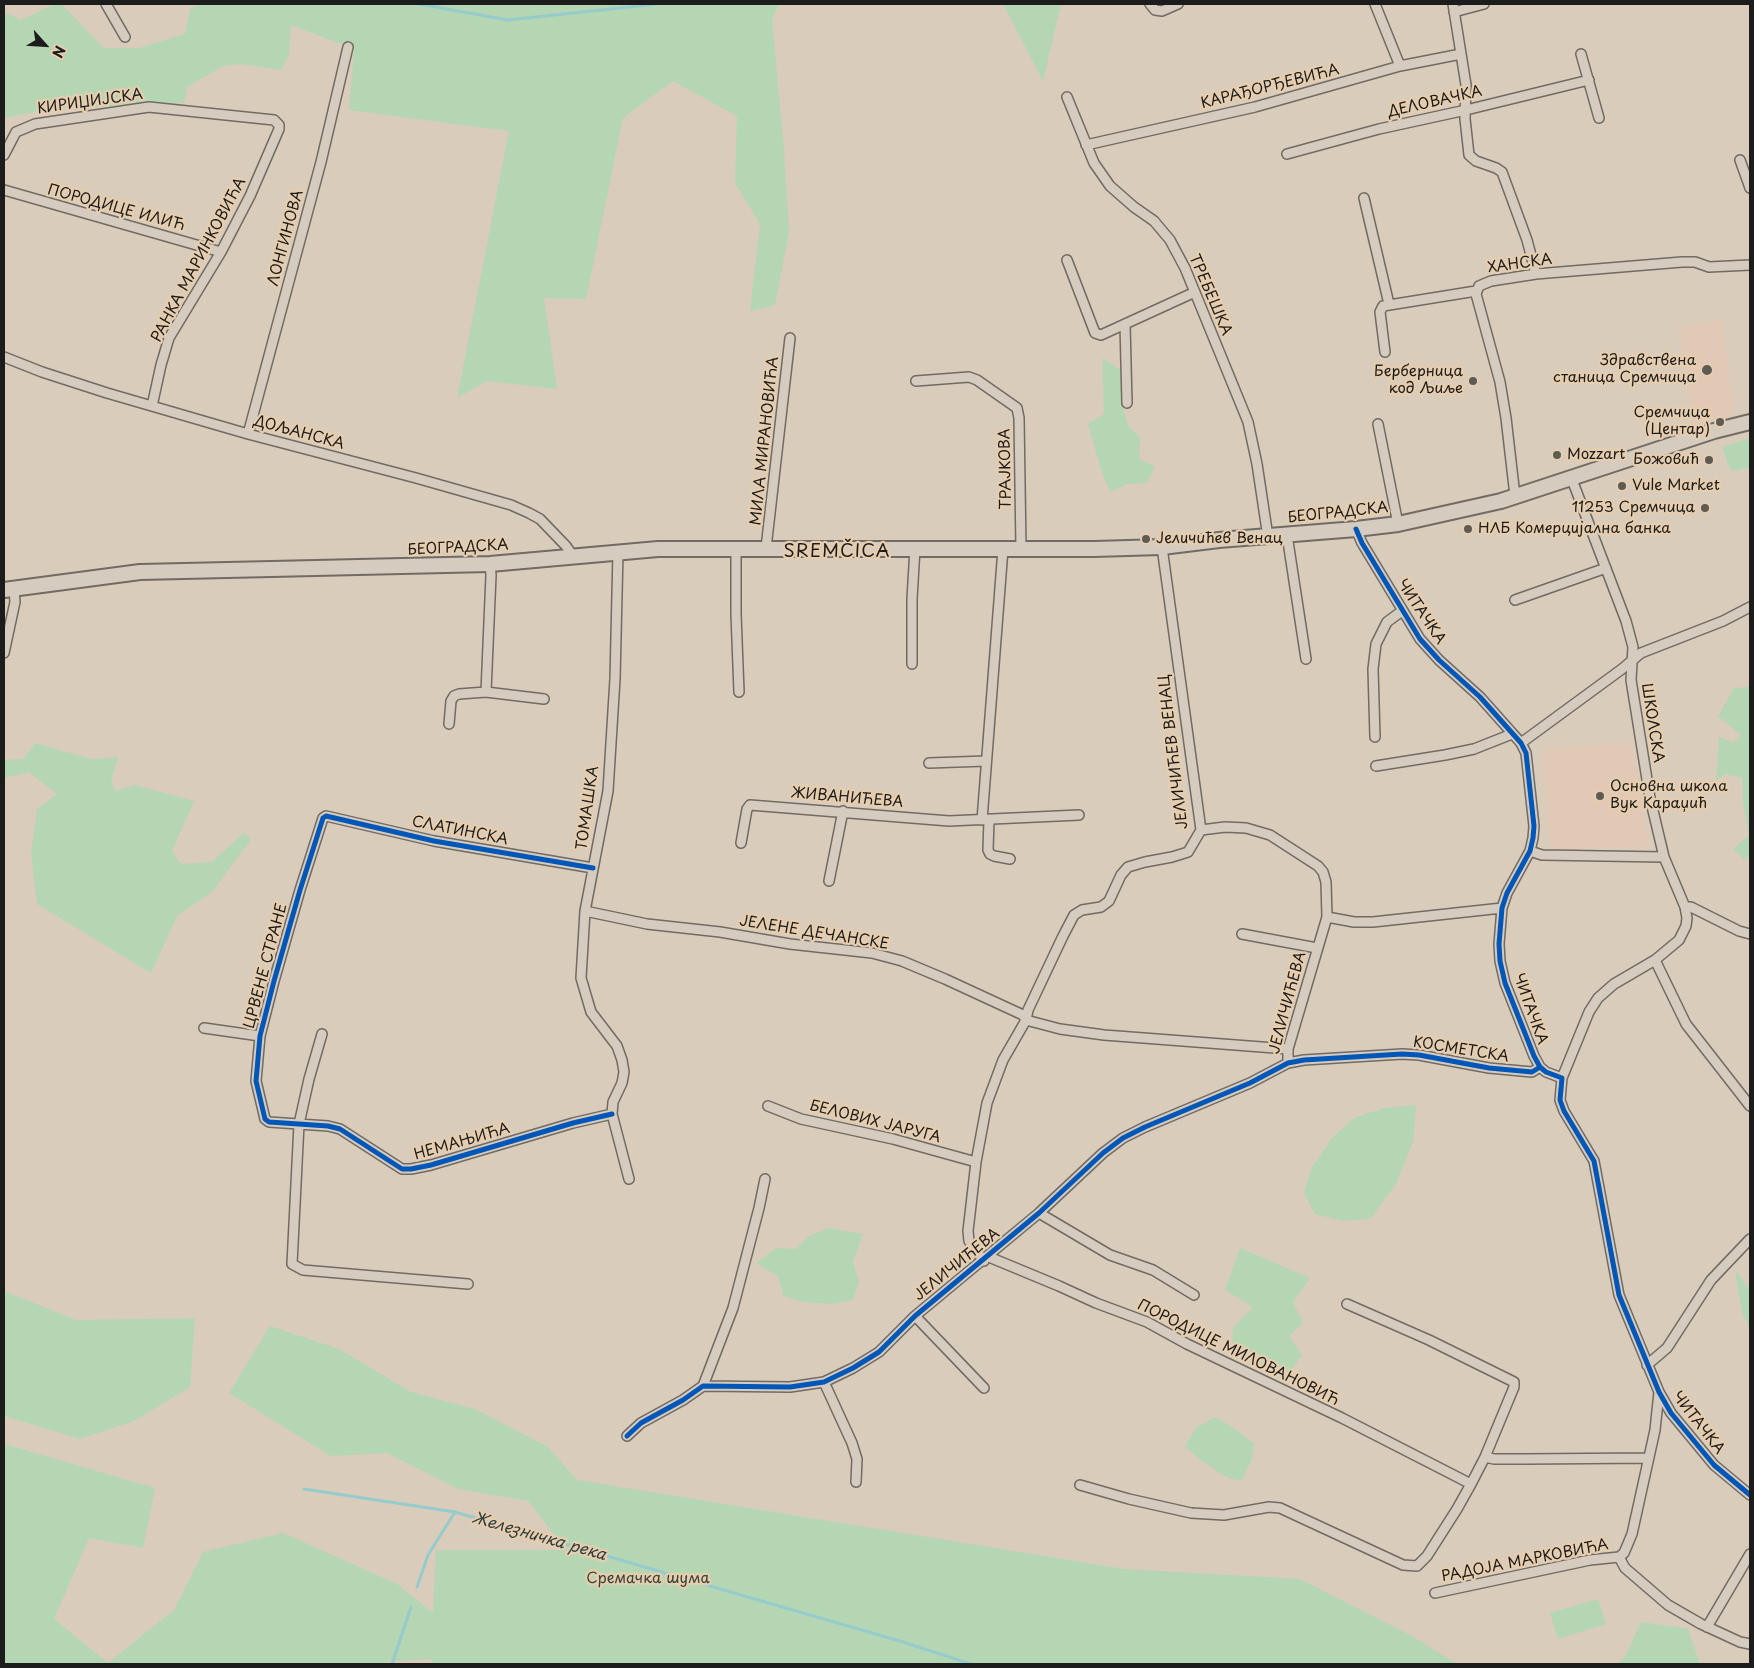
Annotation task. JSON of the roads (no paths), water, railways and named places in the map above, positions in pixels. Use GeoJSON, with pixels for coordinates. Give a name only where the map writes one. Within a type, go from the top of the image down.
{"type":"FeatureCollection","features":[{"type":"Feature","properties":{"kind":"main road","name":"БЕОГРАДСКА"},"geometry":{"type":"LineString","coordinates":[[9,590],[140,572],[490,564],[658,549],[1094,549],[1162,547],[1356,529],[1398,524],[1442,515],[1515,496],[1714,431],[1750,422]]}},
{"type":"Feature","properties":{"kind":"street"},"geometry":{"type":"LineString","coordinates":[[106,4],[125,37]]}},
{"type":"Feature","properties":{"kind":"street"},"geometry":{"type":"LineString","coordinates":[[1150,4],[1155,10],[1162,11],[1178,4]]}},
{"type":"Feature","properties":{"kind":"street"},"geometry":{"type":"LineString","coordinates":[[1375,4],[1400,66]]}},
{"type":"Feature","properties":{"kind":"street"},"geometry":{"type":"LineString","coordinates":[[1484,4],[1454,8],[1466,85],[1469,155],[1476,161],[1502,172],[1527,240],[1536,274]]}},
{"type":"Feature","properties":{"kind":"street","name":"ЛОНГИНОВА"},"geometry":{"type":"LineString","coordinates":[[248,434],[321,162],[348,47]]}},
{"type":"Feature","properties":{"kind":"street","name":"КАРАЂОРЂЕВИЋА"},"geometry":{"type":"LineString","coordinates":[[1086,145],[1255,107],[1400,66],[1461,54]]}},
{"type":"Feature","properties":{"kind":"street"},"geometry":{"type":"LineString","coordinates":[[1581,54],[1590,80],[1599,118]]}},
{"type":"Feature","properties":{"kind":"street","name":"ДЕЛОВАЧКА"},"geometry":{"type":"LineString","coordinates":[[1287,154],[1379,129],[1590,80]]}},
{"type":"Feature","properties":{"kind":"street","name":"ТРЕБЕШКА"},"geometry":{"type":"LineString","coordinates":[[1067,97],[1094,163],[1110,186],[1154,221],[1170,240],[1185,268],[1248,422],[1257,464],[1268,537]]}},
{"type":"Feature","properties":{"kind":"street","name":"КИРИЏИЈСКА"},"geometry":{"type":"LineString","coordinates":[[4,155],[16,132],[35,124],[150,107],[274,120],[279,125],[279,129]]}},
{"type":"Feature","properties":{"kind":"street","name":"РАНКА МАРИНКОВИЋА"},"geometry":{"type":"LineString","coordinates":[[152,406],[169,338],[221,252],[250,196],[279,129]]}},
{"type":"Feature","properties":{"kind":"street"},"geometry":{"type":"LineString","coordinates":[[1740,160],[1750,188]]}},
{"type":"Feature","properties":{"kind":"street","name":"ПОРОДИЦЕ ИЛИЋ"},"geometry":{"type":"LineString","coordinates":[[4,190],[221,252]]}},
{"type":"Feature","properties":{"kind":"street"},"geometry":{"type":"LineString","coordinates":[[1364,198],[1390,304]]}},
{"type":"Feature","properties":{"kind":"street"},"geometry":{"type":"LineString","coordinates":[[1067,260],[1095,333],[1101,335],[1195,292]]}},
{"type":"Feature","properties":{"kind":"street","name":"ХАНСКА"},"geometry":{"type":"LineString","coordinates":[[1515,496],[1500,382],[1476,298],[1476,291],[1483,283],[1536,274],[1682,262],[1695,262],[1709,267],[1750,265]]}},
{"type":"Feature","properties":{"kind":"street"},"geometry":{"type":"LineString","coordinates":[[1385,352],[1380,310],[1383,306],[1476,291]]}},
{"type":"Feature","properties":{"kind":"street"},"geometry":{"type":"LineString","coordinates":[[1125,324],[1127,403]]}},
{"type":"Feature","properties":{"kind":"street","name":"МИЛА МИРАНОВИЋА"},"geometry":{"type":"LineString","coordinates":[[766,548],[790,338]]}},
{"type":"Feature","properties":{"kind":"street","name":"ДОЉАНСКА"},"geometry":{"type":"LineString","coordinates":[[4,357],[98,390],[152,406],[511,505],[540,520],[566,546],[573,556]]}},
{"type":"Feature","properties":{"kind":"street","name":"ТРАЈКОВА"},"geometry":{"type":"LineString","coordinates":[[916,381],[969,378],[977,380],[1017,408],[1019,418],[1021,549]]}},
{"type":"Feature","properties":{"kind":"street"},"geometry":{"type":"LineString","coordinates":[[1378,424],[1398,524]]}},
{"type":"Feature","properties":{"kind":"street","name":"ШКОЛСКА"},"geometry":{"type":"LineString","coordinates":[[1572,477],[1626,621],[1633,647],[1631,680],[1648,790],[1664,857],[1685,907]]}},
{"type":"Feature","properties":{"kind":"street","name":"ЧИТАЧКА"},"geometry":{"type":"LineString","coordinates":[[1356,529],[1402,611],[1428,649],[1480,697],[1524,747],[1528,761],[1534,826],[1530,851],[1507,893],[1502,908],[1499,944],[1500,961],[1505,983],[1540,1068],[1562,1078],[1560,1100],[1564,1111],[1594,1161],[1619,1295],[1659,1392],[1671,1413],[1714,1465],[1750,1495]]}},
{"type":"Feature","properties":{"kind":"street"},"geometry":{"type":"LineString","coordinates":[[1287,535],[1306,659]]}},
{"type":"Feature","properties":{"kind":"street","name":"ЈЕЛИЧИЋЕВ ВЕНАЦ"},"geometry":{"type":"LineString","coordinates":[[986,1259],[969,1241],[968,1236],[976,1162],[986,1103],[1003,1060],[1026,1020],[1032,1001],[1074,915],[1082,910],[1102,907],[1109,901],[1121,875],[1128,867],[1188,852],[1200,830],[1162,547]]}},
{"type":"Feature","properties":{"kind":"street"},"geometry":{"type":"LineString","coordinates":[[736,548],[739,692]]}},
{"type":"Feature","properties":{"kind":"street"},"geometry":{"type":"LineString","coordinates":[[912,664],[912,599],[915,548]]}},
{"type":"Feature","properties":{"kind":"street"},"geometry":{"type":"LineString","coordinates":[[1003,549],[986,761],[986,820],[988,850],[990,854],[1010,859]]}},
{"type":"Feature","properties":{"kind":"street","name":"ТОМАШКА"},"geometry":{"type":"LineString","coordinates":[[612,1114],[613,1102],[622,1083],[624,1072],[622,1060],[617,1046],[590,1012],[581,978],[585,911],[608,791],[615,679],[618,552]]}},
{"type":"Feature","properties":{"kind":"street"},"geometry":{"type":"LineString","coordinates":[[486,692],[490,564]]}},
{"type":"Feature","properties":{"kind":"street"},"geometry":{"type":"LineString","coordinates":[[1515,600],[1606,568]]}},
{"type":"Feature","properties":{"kind":"street"},"geometry":{"type":"LineString","coordinates":[[4,654],[15,602],[9,590]]}},
{"type":"Feature","properties":{"kind":"street"},"geometry":{"type":"LineString","coordinates":[[1521,744],[1641,653],[1723,621],[1750,607]]}},
{"type":"Feature","properties":{"kind":"street"},"geometry":{"type":"LineString","coordinates":[[1375,737],[1373,669],[1376,644],[1387,622],[1402,611]]}},
{"type":"Feature","properties":{"kind":"street"},"geometry":{"type":"LineString","coordinates":[[449,724],[451,701],[454,696],[459,694],[486,692],[544,699]]}},
{"type":"Feature","properties":{"kind":"street"},"geometry":{"type":"LineString","coordinates":[[1376,766],[1445,756],[1474,749],[1512,734]]}},
{"type":"Feature","properties":{"kind":"street"},"geometry":{"type":"LineString","coordinates":[[929,763],[986,761]]}},
{"type":"Feature","properties":{"kind":"street","name":"ЖИВАНИЋЕВА"},"geometry":{"type":"LineString","coordinates":[[741,844],[747,808],[750,805],[949,821],[1079,815]]}},
{"type":"Feature","properties":{"kind":"street"},"geometry":{"type":"LineString","coordinates":[[829,881],[843,811]]}},
{"type":"Feature","properties":{"kind":"street","name":"СЛАТИНСКА"},"geometry":{"type":"LineString","coordinates":[[323,818],[326,816],[344,819],[434,841],[593,868]]}},
{"type":"Feature","properties":{"kind":"street","name":"ЦРВЕНЕ СТРАНЕ"},"geometry":{"type":"LineString","coordinates":[[269,1122],[265,1119],[256,1081],[260,1036],[288,930],[323,818]]}},
{"type":"Feature","properties":{"kind":"street","name":"ЈЕЛИЧИЋЕВА"},"geometry":{"type":"LineString","coordinates":[[703,1386],[790,1387],[824,1382],[853,1368],[879,1352],[914,1316],[986,1259],[1103,1153],[1123,1138],[1250,1083],[1288,1063],[1288,1049],[1327,917],[1326,882],[1323,872],[1310,861],[1270,835],[1258,831],[1225,827],[1200,830]]}},
{"type":"Feature","properties":{"kind":"street"},"geometry":{"type":"LineString","coordinates":[[1530,851],[1542,855],[1664,857]]}},
{"type":"Feature","properties":{"kind":"street"},"geometry":{"type":"LineString","coordinates":[[1562,1078],[1589,1012],[1598,998],[1614,984],[1655,960],[1679,940],[1684,932],[1687,918],[1685,907],[1750,934]]}},
{"type":"Feature","properties":{"kind":"street"},"geometry":{"type":"LineString","coordinates":[[1327,917],[1354,922],[1373,922],[1502,908]]}},
{"type":"Feature","properties":{"kind":"street","name":"ЈЕЛЕНЕ ДЕЧАНСКЕ"},"geometry":{"type":"LineString","coordinates":[[585,911],[647,924],[720,932],[790,944],[872,953],[902,961],[945,979],[1023,1014],[1026,1020]]}},
{"type":"Feature","properties":{"kind":"street"},"geometry":{"type":"LineString","coordinates":[[1242,934],[1317,948]]}},
{"type":"Feature","properties":{"kind":"street"},"geometry":{"type":"LineString","coordinates":[[1655,960],[1686,1024],[1750,1106]]}},
{"type":"Feature","properties":{"kind":"street"},"geometry":{"type":"LineString","coordinates":[[1026,1020],[1060,1029],[1104,1035],[1288,1049]]}},
{"type":"Feature","properties":{"kind":"street"},"geometry":{"type":"LineString","coordinates":[[204,1028],[260,1036]]}},
{"type":"Feature","properties":{"kind":"street"},"geometry":{"type":"LineString","coordinates":[[322,1034],[298,1124],[292,1264],[303,1270],[468,1284]]}},
{"type":"Feature","properties":{"kind":"street","name":"КОСМЕТСКА"},"geometry":{"type":"LineString","coordinates":[[1288,1063],[1304,1060],[1419,1054],[1489,1068],[1532,1072],[1540,1068]]}},
{"type":"Feature","properties":{"kind":"street","name":"БЕЛОВИХ ЈАРУГА"},"geometry":{"type":"LineString","coordinates":[[768,1106],[801,1118],[893,1139],[976,1162]]}},
{"type":"Feature","properties":{"kind":"street"},"geometry":{"type":"LineString","coordinates":[[612,1114],[630,1179]]}},
{"type":"Feature","properties":{"kind":"street","name":"НЕМАЊИЋА"},"geometry":{"type":"LineString","coordinates":[[269,1122],[328,1126],[340,1129],[402,1169],[410,1169],[573,1123],[612,1114]]}},
{"type":"Feature","properties":{"kind":"street"},"geometry":{"type":"LineString","coordinates":[[627,1436],[641,1423],[683,1400],[703,1386],[732,1308],[765,1179]]}},
{"type":"Feature","properties":{"kind":"street"},"geometry":{"type":"LineString","coordinates":[[1039,1213],[1110,1255],[1153,1270],[1194,1295]]}},
{"type":"Feature","properties":{"kind":"street"},"geometry":{"type":"LineString","coordinates":[[1647,1365],[1667,1348],[1711,1280],[1750,1239]]}},
{"type":"Feature","properties":{"kind":"street","name":"ПОРОДИЦЕ МИЛОВАНОВИЋ"},"geometry":{"type":"LineString","coordinates":[[986,1259],[1147,1322],[1187,1344],[1342,1418],[1471,1484]]}},
{"type":"Feature","properties":{"kind":"street"},"geometry":{"type":"LineString","coordinates":[[1347,1304],[1509,1378],[1514,1382],[1514,1387],[1485,1457],[1471,1484]]}},
{"type":"Feature","properties":{"kind":"street"},"geometry":{"type":"LineString","coordinates":[[914,1316],[984,1388]]}},
{"type":"Feature","properties":{"kind":"street"},"geometry":{"type":"LineString","coordinates":[[824,1382],[852,1443],[857,1459],[856,1482]]}},
{"type":"Feature","properties":{"kind":"street","name":"ЧИТАЧКА"},"geometry":{"type":"LineString","coordinates":[[1619,1557],[1624,1553],[1632,1534],[1655,1430],[1659,1392]]}},
{"type":"Feature","properties":{"kind":"street"},"geometry":{"type":"LineString","coordinates":[[1485,1457],[1494,1459],[1649,1458]]}},
{"type":"Feature","properties":{"kind":"street","name":"РАДОЈА МАРКОВИЋА"},"geometry":{"type":"LineString","coordinates":[[1080,1485],[1129,1499],[1191,1512],[1224,1515],[1269,1507],[1280,1508],[1402,1565],[1417,1566],[1427,1556],[1458,1509],[1471,1484]]}},
{"type":"Feature","properties":{"kind":"street"},"geometry":{"type":"LineString","coordinates":[[1707,1627],[1750,1554]]}},
{"type":"Feature","properties":{"kind":"street"},"geometry":{"type":"LineString","coordinates":[[1619,1557],[1625,1568],[1668,1605],[1707,1627],[1740,1642],[1750,1644]]}},
{"type":"Feature","properties":{"kind":"street","name":"РАДОЈА МАРКОВИЋА"},"geometry":{"type":"LineString","coordinates":[[1435,1593],[1590,1560],[1619,1557]]}},
{"type":"Feature","properties":{"kind":"waterway"},"geometry":{"type":"LineString","coordinates":[[419,4],[508,20],[657,4]]}},
{"type":"Feature","properties":{"kind":"waterway","name":"Железничка река"},"geometry":{"type":"LineString","coordinates":[[304,1489],[455,1512],[903,1642],[971,1664]]}},
{"type":"Feature","properties":{"kind":"waterway"},"geometry":{"type":"LineString","coordinates":[[417,1587],[428,1555],[455,1512]]}},
{"type":"Feature","properties":{"kind":"waterway"},"geometry":{"type":"LineString","coordinates":[[392,1664],[411,1607]]}},
{"type":"Feature","properties":{"kind":"place","name":"Здравствена станица Сремчица"},"geometry":{"type":"Point","coordinates":[1707,370]}},
{"type":"Feature","properties":{"kind":"place","name":"Берберница код Љиље"},"geometry":{"type":"Point","coordinates":[1473,381]}},
{"type":"Feature","properties":{"kind":"place","name":"Сремчица (Центар)"},"geometry":{"type":"Point","coordinates":[1720,422]}},
{"type":"Feature","properties":{"kind":"place","name":"Mozzart"},"geometry":{"type":"Point","coordinates":[1557,455]}},
{"type":"Feature","properties":{"kind":"place","name":"Божовић"},"geometry":{"type":"Point","coordinates":[1709,460]}},
{"type":"Feature","properties":{"kind":"place","name":"Vule Market"},"geometry":{"type":"Point","coordinates":[1622,486]}},
{"type":"Feature","properties":{"kind":"place","name":"11253 Сремчица"},"geometry":{"type":"Point","coordinates":[1705,508]}},
{"type":"Feature","properties":{"kind":"place","name":"НЛБ Комерцијална банка"},"geometry":{"type":"Point","coordinates":[1468,529]}},
{"type":"Feature","properties":{"kind":"place","name":"Јеличићев Венац"},"geometry":{"type":"Point","coordinates":[1146,539]}},
{"type":"Feature","properties":{"kind":"place","name":"Основна школа Вук Караџић"},"geometry":{"type":"Point","coordinates":[1600,796]}},
{"type":"Feature","properties":{"kind":"district","name":"SREMČICA"},"geometry":{"type":"Point","coordinates":[837,552]}},
{"type":"Feature","properties":{"kind":"park label","name":"Сремачка шума"},"geometry":{"type":"Point","coordinates":[648,1579]}}]}
